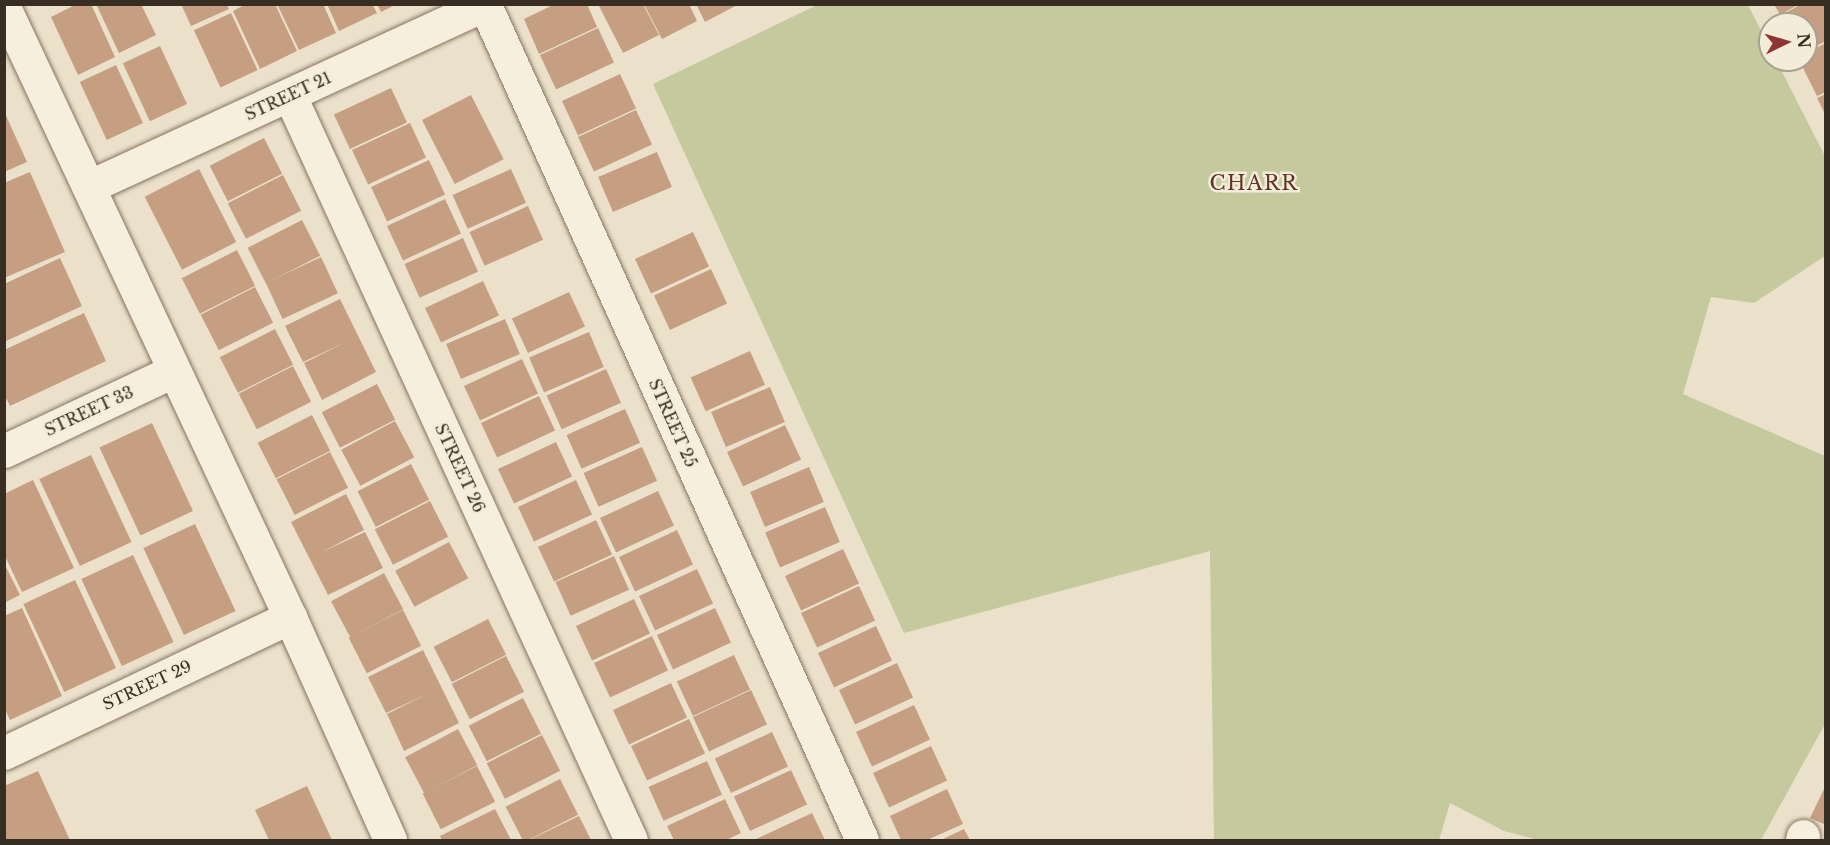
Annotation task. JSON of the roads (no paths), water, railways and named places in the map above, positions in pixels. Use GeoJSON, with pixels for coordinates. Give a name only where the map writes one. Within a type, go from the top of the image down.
{"type":"FeatureCollection","features":[{"type":"Feature","properties":{"kind":"street","name":"STREET 21"},"geometry":{"type":"LineString","coordinates":[[90,186],[485,5]]}},
{"type":"Feature","properties":{"kind":"street","name":"STREET 25"},"geometry":{"type":"LineString","coordinates":[[485,5],[862,840]]}},
{"type":"Feature","properties":{"kind":"street"},"geometry":{"type":"LineString","coordinates":[[4,7],[290,616],[390,840]]}},
{"type":"Feature","properties":{"kind":"street","name":"STREET 26"},"geometry":{"type":"LineString","coordinates":[[290,96],[631,840]]}},
{"type":"Feature","properties":{"kind":"street","name":"STREET 33"},"geometry":{"type":"LineString","coordinates":[[4,451],[174,371]]}},
{"type":"Feature","properties":{"kind":"street","name":"STREET 29"},"geometry":{"type":"LineString","coordinates":[[4,753],[290,616]]}},
{"type":"Feature","properties":{"kind":"district","name":"CHARR"},"geometry":{"type":"Point","coordinates":[1254,183]}}]}
